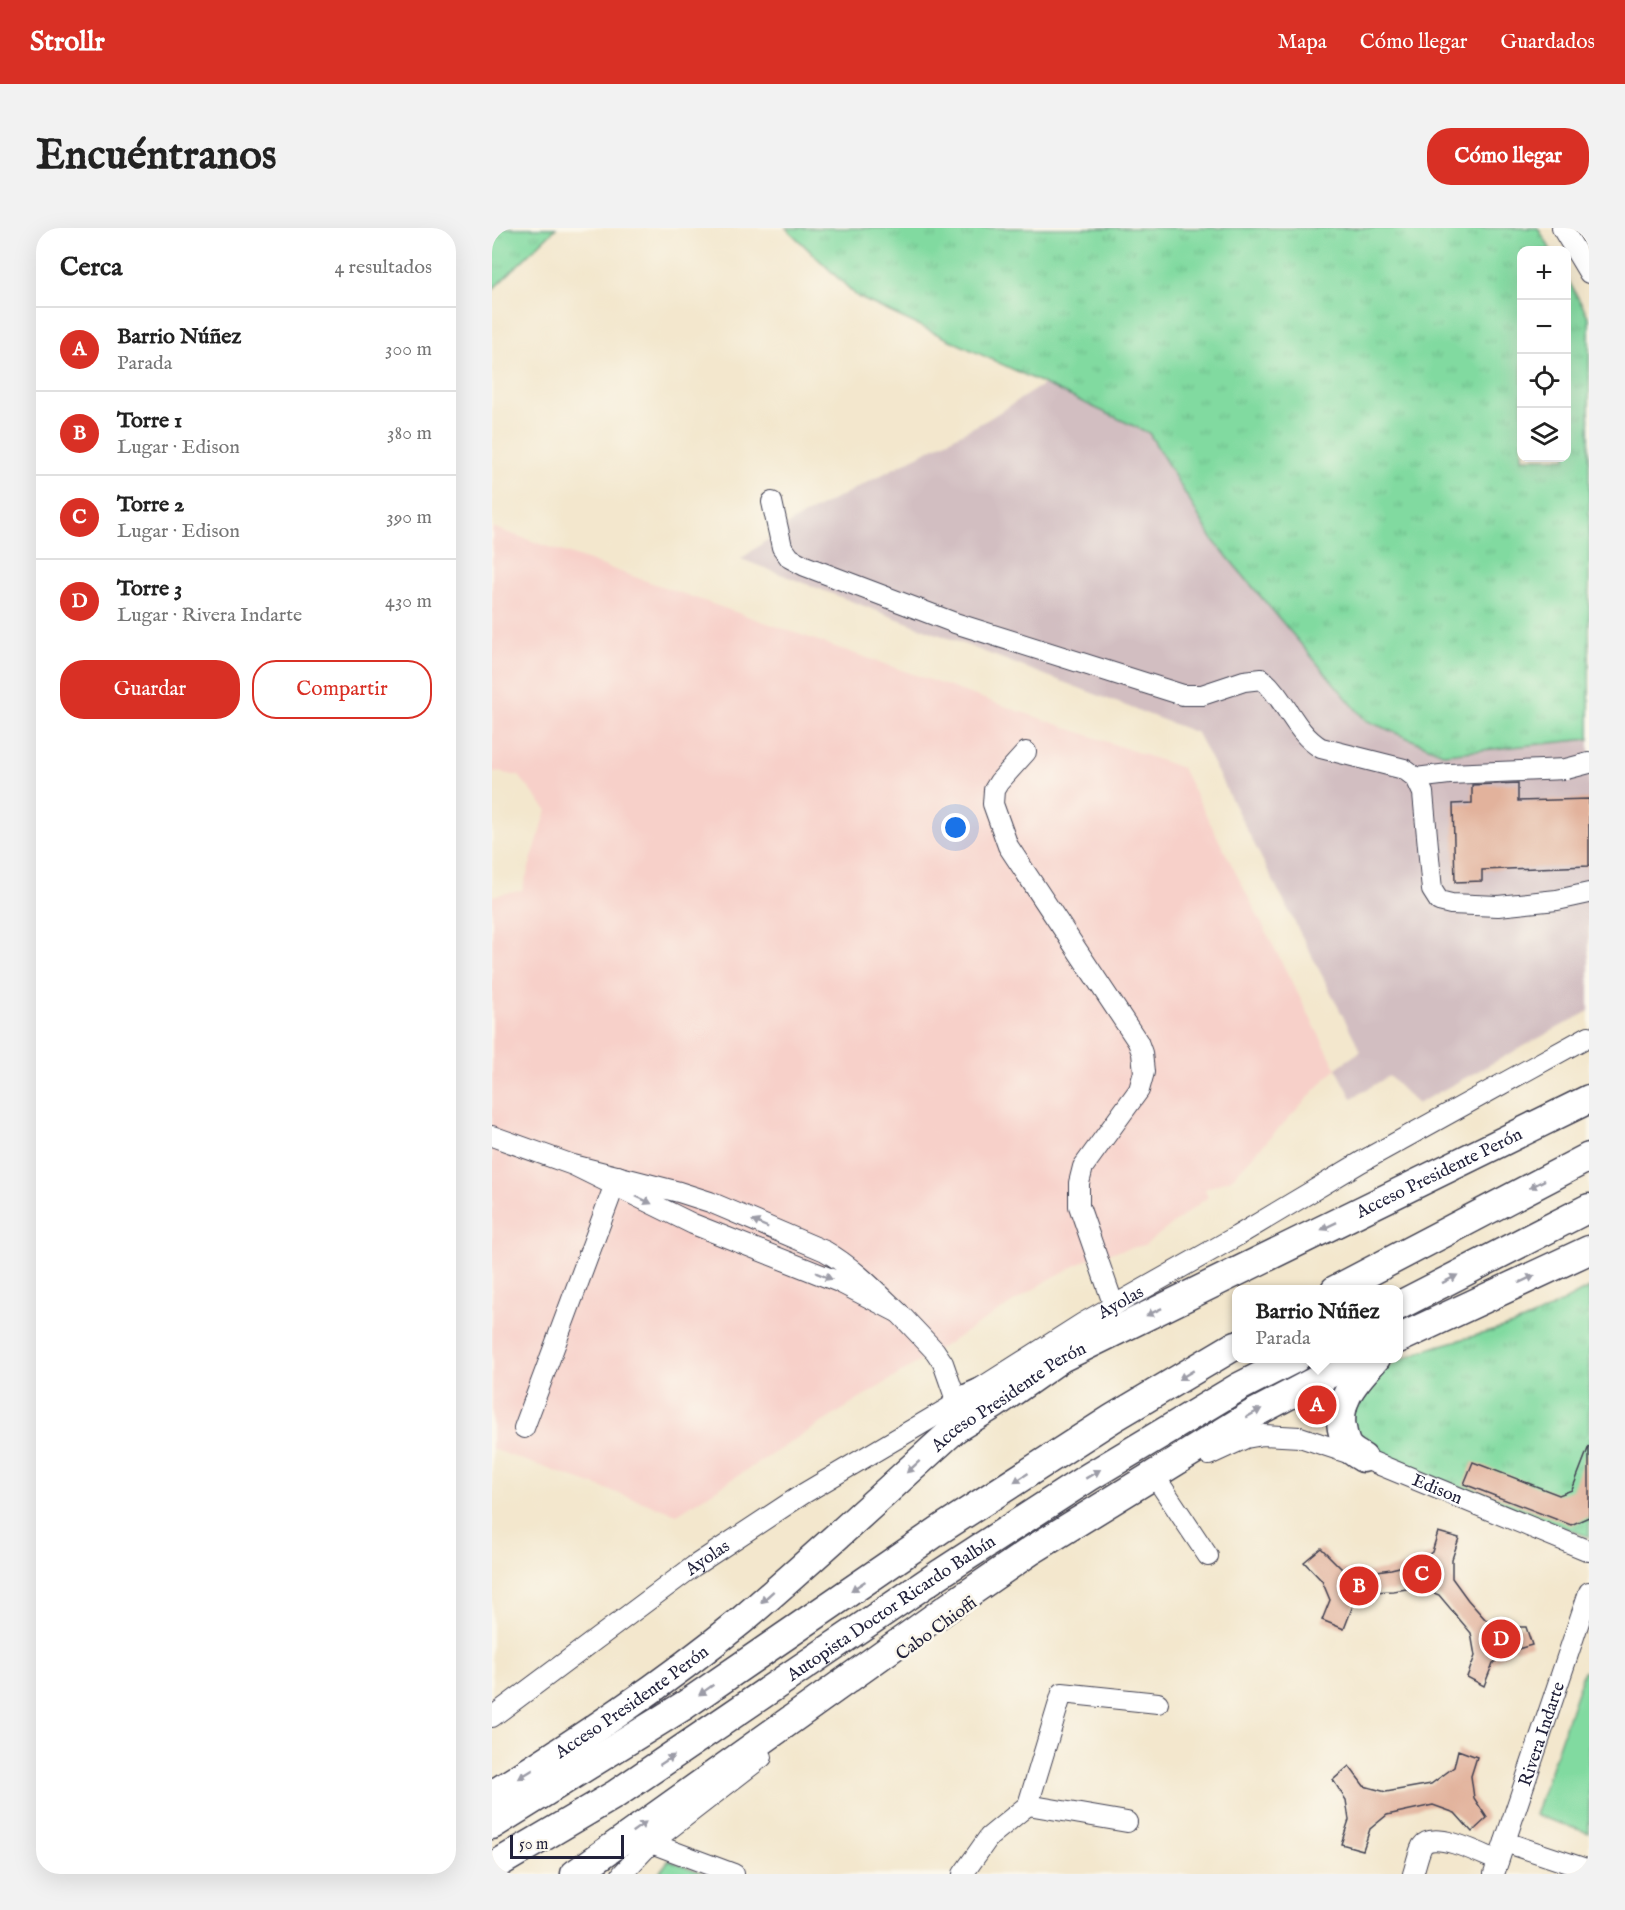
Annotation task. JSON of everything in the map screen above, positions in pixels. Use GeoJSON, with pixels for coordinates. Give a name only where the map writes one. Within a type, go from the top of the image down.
{"type":"FeatureCollection","features":[{"type":"Feature","properties":{"kind":"highway","name":"Acceso Presidente Perón"},"geometry":{"type":"LineString","coordinates":[[492,1795],[626,1708],[742,1619],[956,1416],[1061,1358],[1589,1099]]}},
{"type":"Feature","properties":{"kind":"highway"},"geometry":{"type":"LineString","coordinates":[[1345,1285],[1589,1158]]}},
{"type":"Feature","properties":{"kind":"highway"},"geometry":{"type":"LineString","coordinates":[[1403,1303],[1589,1208]]}},
{"type":"Feature","properties":{"kind":"highway"},"geometry":{"type":"LineString","coordinates":[[1403,1337],[1589,1250]]}},
{"type":"Feature","properties":{"kind":"highway","name":"Autopista Doctor Ricardo Balbín"},"geometry":{"type":"LineString","coordinates":[[492,1825],[685,1705],[941,1529],[1113,1418],[1232,1347]]}},
{"type":"Feature","properties":{"kind":"highway","name":"Autopista Doctor Ricardo Balbín"},"geometry":{"type":"LineString","coordinates":[[492,1867],[616,1794],[938,1575],[1089,1476],[1239,1387],[1288,1363]]}},
{"type":"Feature","properties":{"kind":"highway"},"geometry":{"type":"LineString","coordinates":[[575,1874],[1032,1550],[1251,1415],[1351,1363]]}},
{"type":"Feature","properties":{"kind":"highway"},"geometry":{"type":"LineString","coordinates":[[1363,1458],[1348,1448],[1341,1427],[1341,1412],[1352,1385],[1372,1363]]}},
{"type":"Feature","properties":{"kind":"street"},"geometry":{"type":"LineString","coordinates":[[1562,228],[1589,273]]}},
{"type":"Feature","properties":{"kind":"street"},"geometry":{"type":"LineString","coordinates":[[772,502],[782,547],[790,558],[805,566],[956,623],[1183,695],[1202,695],[1244,681],[1262,679],[1271,687],[1309,741],[1321,748],[1398,767],[1416,778],[1423,793],[1432,890],[1439,901],[1451,904],[1498,906],[1557,900],[1589,893]]}},
{"type":"Feature","properties":{"kind":"street"},"geometry":{"type":"LineString","coordinates":[[1026,752],[994,790],[993,804],[1008,846],[1138,1042],[1142,1053],[1144,1072],[1139,1090],[1083,1167],[1079,1183],[1079,1206],[1114,1306]]}},
{"type":"Feature","properties":{"kind":"street"},"geometry":{"type":"LineString","coordinates":[[1416,778],[1449,774],[1566,769],[1589,763]]}},
{"type":"Feature","properties":{"kind":"street","name":"Ayolas"},"geometry":{"type":"LineString","coordinates":[[492,1718],[693,1566],[803,1494],[956,1416],[1044,1347],[1361,1162],[1589,1036]]}},
{"type":"Feature","properties":{"kind":"street"},"geometry":{"type":"LineString","coordinates":[[492,1136],[616,1181],[693,1224],[839,1282],[898,1313],[935,1351],[943,1363],[956,1416]]}},
{"type":"Feature","properties":{"kind":"street"},"geometry":{"type":"LineString","coordinates":[[524,1428],[616,1181]]}},
{"type":"Feature","properties":{"kind":"street","name":"Edison"},"geometry":{"type":"LineString","coordinates":[[1282,1434],[1300,1437],[1363,1458],[1589,1551]]}},
{"type":"Feature","properties":{"kind":"street","name":"Cabo Chioffi"},"geometry":{"type":"LineString","coordinates":[[622,1874],[651,1843],[709,1797],[989,1590],[1201,1460],[1237,1442],[1263,1435],[1282,1434]]}},
{"type":"Feature","properties":{"kind":"street"},"geometry":{"type":"LineString","coordinates":[[1160,1484],[1208,1556]]}},
{"type":"Feature","properties":{"kind":"street","name":"Rivera Indarte"},"geometry":{"type":"LineString","coordinates":[[1496,1867],[1589,1592]]}},
{"type":"Feature","properties":{"kind":"street"},"geometry":{"type":"LineString","coordinates":[[963,1874],[989,1837],[1028,1805],[1062,1694],[1158,1704]]}},
{"type":"Feature","properties":{"kind":"street"},"geometry":{"type":"LineString","coordinates":[[1028,1805],[1127,1822]]}},
{"type":"Feature","properties":{"kind":"street"},"geometry":{"type":"LineString","coordinates":[[1413,1874],[1423,1845],[1428,1841],[1445,1840],[1496,1867]]}},
{"type":"Feature","properties":{"kind":"street"},"geometry":{"type":"LineString","coordinates":[[1505,1842],[1589,1870]]}},
{"type":"Feature","properties":{"kind":"street"},"geometry":{"type":"LineString","coordinates":[[651,1843],[734,1874]]}},
{"type":"Feature","properties":{"kind":"shaded area"},"geometry":{"type":"Polygon","coordinates":[[[1044,384],[1149,433],[1213,540],[1445,754],[1589,739],[1589,1011],[1417,1104],[1389,1076],[1352,1098],[1336,1068],[1361,1051],[1197,733],[741,559],[793,521],[987,420],[1044,384]]]}},
{"type":"Feature","properties":{"kind":"shaded area"},"geometry":{"type":"Polygon","coordinates":[[[492,527],[1182,768],[1336,1068],[1231,1179],[1205,1189],[1208,1197],[1145,1245],[1094,1256],[1050,1279],[677,1514],[492,1449],[492,896],[522,890],[547,810],[519,776],[492,771],[492,527]]]}},
{"type":"Feature","properties":{"kind":"green space"},"geometry":{"type":"Polygon","coordinates":[[[492,228],[556,228],[492,290],[492,228]]]}},
{"type":"Feature","properties":{"kind":"green space"},"geometry":{"type":"Polygon","coordinates":[[[786,228],[1538,228],[1549,246],[1517,246],[1517,462],[1571,462],[1571,285],[1589,318],[1589,739],[1445,754],[1365,720],[1213,540],[1149,433],[858,297],[786,228]]]}},
{"type":"Feature","properties":{"kind":"green space"},"geometry":{"type":"Polygon","coordinates":[[[1589,1288],[1589,1537],[1365,1451],[1352,1421],[1357,1397],[1372,1378],[1393,1364],[1403,1363],[1403,1359],[1419,1352],[1502,1328],[1548,1310],[1589,1288]]]}},
{"type":"Feature","properties":{"kind":"green space"},"geometry":{"type":"Polygon","coordinates":[[[1584,1671],[1589,1672],[1589,1833],[1535,1815],[1584,1671]]]}},
{"type":"Feature","properties":{"kind":"green space"},"geometry":{"type":"Polygon","coordinates":[[[669,1860],[705,1874],[658,1874],[669,1860]]]}},
{"type":"Feature","properties":{"kind":"building"},"geometry":{"type":"Polygon","coordinates":[[[1518,783],[1518,801],[1589,799],[1589,866],[1482,870],[1482,881],[1455,882],[1453,804],[1472,803],[1472,785],[1518,783]]]}},
{"type":"Feature","properties":{"kind":"building"},"geometry":{"type":"Polygon","coordinates":[[[1589,1446],[1589,1517],[1571,1525],[1464,1484],[1473,1462],[1559,1495],[1572,1490],[1589,1446]]]}},
{"type":"Feature","properties":{"kind":"building"},"geometry":{"type":"Polygon","coordinates":[[[1438,1532],[1459,1538],[1452,1559],[1452,1578],[1468,1600],[1486,1620],[1505,1627],[1526,1627],[1532,1645],[1511,1651],[1493,1663],[1484,1686],[1467,1677],[1475,1656],[1471,1633],[1439,1595],[1420,1587],[1369,1592],[1354,1603],[1344,1629],[1322,1620],[1330,1600],[1322,1581],[1304,1562],[1321,1548],[1342,1569],[1363,1573],[1391,1569],[1416,1563],[1432,1552],[1438,1532]]]}},
{"type":"Feature","properties":{"kind":"building"},"geometry":{"type":"Polygon","coordinates":[[[1458,1750],[1477,1757],[1471,1776],[1474,1798],[1487,1818],[1472,1832],[1455,1813],[1433,1805],[1387,1815],[1370,1829],[1363,1850],[1341,1844],[1349,1820],[1346,1800],[1333,1780],[1349,1766],[1364,1786],[1386,1792],[1431,1784],[1454,1767],[1458,1750]]]}},
{"type":"Feature","properties":{"kind":"place","name":"Barrio Núñez"},"geometry":{"type":"Point","coordinates":[1317,1405]}},
{"type":"Feature","properties":{"kind":"place","name":"Torre 2"},"geometry":{"type":"Point","coordinates":[1422,1574]}},
{"type":"Feature","properties":{"kind":"place","name":"Torre 1"},"geometry":{"type":"Point","coordinates":[1359,1586]}},
{"type":"Feature","properties":{"kind":"place","name":"Torre 3"},"geometry":{"type":"Point","coordinates":[1501,1639]}}]}
